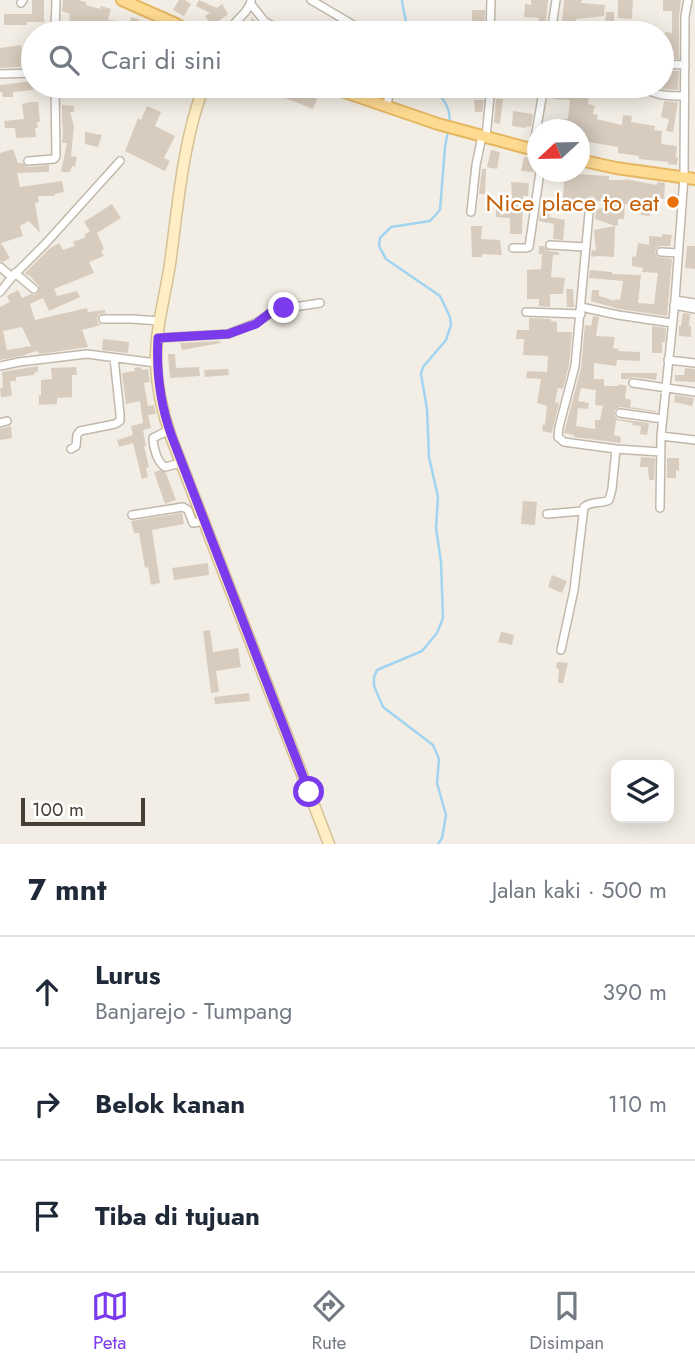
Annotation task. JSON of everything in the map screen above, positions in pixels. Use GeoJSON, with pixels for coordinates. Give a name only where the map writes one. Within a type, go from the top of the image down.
{"type":"FeatureCollection","features":[{"type":"Feature","properties":{"kind":"main road"},"geometry":{"type":"LineString","coordinates":[[122,0],[169,21]]}},
{"type":"Feature","properties":{"kind":"main road"},"geometry":{"type":"LineString","coordinates":[[199,98],[188,137],[160,321],[156,363],[160,394],[181,463],[329,844]]}},
{"type":"Feature","properties":{"kind":"main road"},"geometry":{"type":"LineString","coordinates":[[363,98],[438,124],[527,148]]}},
{"type":"Feature","properties":{"kind":"main road"},"geometry":{"type":"LineString","coordinates":[[590,162],[689,178]]}},
{"type":"Feature","properties":{"kind":"street"},"geometry":{"type":"LineString","coordinates":[[55,21],[56,0]]}},
{"type":"Feature","properties":{"kind":"street"},"geometry":{"type":"LineString","coordinates":[[312,0],[347,21]]}},
{"type":"Feature","properties":{"kind":"street"},"geometry":{"type":"LineString","coordinates":[[490,21],[491,0]]}},
{"type":"Feature","properties":{"kind":"street"},"geometry":{"type":"LineString","coordinates":[[553,21],[556,0]]}},
{"type":"Feature","properties":{"kind":"street"},"geometry":{"type":"LineString","coordinates":[[660,508],[665,388],[678,253],[689,178],[684,96],[685,16],[688,0]]}},
{"type":"Feature","properties":{"kind":"street"},"geometry":{"type":"LineString","coordinates":[[236,21],[251,1],[264,21]]}},
{"type":"Feature","properties":{"kind":"street"},"geometry":{"type":"LineString","coordinates":[[674,65],[685,65]]}},
{"type":"Feature","properties":{"kind":"street"},"geometry":{"type":"LineString","coordinates":[[0,74],[21,73]]}},
{"type":"Feature","properties":{"kind":"street"},"geometry":{"type":"LineString","coordinates":[[674,96],[684,96]]}},
{"type":"Feature","properties":{"kind":"street"},"geometry":{"type":"LineString","coordinates":[[28,160],[54,159],[56,156],[55,98]]}},
{"type":"Feature","properties":{"kind":"street"},"geometry":{"type":"LineString","coordinates":[[387,106],[389,98]]}},
{"type":"Feature","properties":{"kind":"street"},"geometry":{"type":"LineString","coordinates":[[471,212],[476,164],[484,137],[489,98]]}},
{"type":"Feature","properties":{"kind":"street"},"geometry":{"type":"LineString","coordinates":[[539,119],[542,98]]}},
{"type":"Feature","properties":{"kind":"street"},"geometry":{"type":"LineString","coordinates":[[0,292],[11,274],[46,243],[120,161]]}},
{"type":"Feature","properties":{"kind":"street"},"geometry":{"type":"LineString","coordinates":[[513,248],[529,247],[539,182]]}},
{"type":"Feature","properties":{"kind":"street"},"geometry":{"type":"LineString","coordinates":[[590,202],[575,366],[558,437],[564,442],[661,452]]}},
{"type":"Feature","properties":{"kind":"street"},"geometry":{"type":"LineString","coordinates":[[550,245],[586,247]]}},
{"type":"Feature","properties":{"kind":"street"},"geometry":{"type":"LineString","coordinates":[[661,252],[678,253]]}},
{"type":"Feature","properties":{"kind":"street"},"geometry":{"type":"LineString","coordinates":[[0,267],[34,289]]}},
{"type":"Feature","properties":{"kind":"street"},"geometry":{"type":"LineString","coordinates":[[158,338],[228,334],[256,324],[275,310],[320,303]]}},
{"type":"Feature","properties":{"kind":"street"},"geometry":{"type":"LineString","coordinates":[[675,303],[695,303]]}},
{"type":"Feature","properties":{"kind":"street"},"geometry":{"type":"LineString","coordinates":[[675,303],[695,309]]}},
{"type":"Feature","properties":{"kind":"street"},"geometry":{"type":"LineString","coordinates":[[526,312],[581,310],[672,323]]}},
{"type":"Feature","properties":{"kind":"street"},"geometry":{"type":"LineString","coordinates":[[103,320],[160,321]]}},
{"type":"Feature","properties":{"kind":"street"},"geometry":{"type":"LineString","coordinates":[[0,366],[82,355],[156,363]]}},
{"type":"Feature","properties":{"kind":"street"},"geometry":{"type":"LineString","coordinates":[[71,449],[76,447],[79,432],[120,421],[114,358]]}},
{"type":"Feature","properties":{"kind":"street"},"geometry":{"type":"LineString","coordinates":[[668,360],[695,363]]}},
{"type":"Feature","properties":{"kind":"street"},"geometry":{"type":"LineString","coordinates":[[633,383],[695,392]]}},
{"type":"Feature","properties":{"kind":"street"},"geometry":{"type":"LineString","coordinates":[[620,413],[663,419]]}},
{"type":"Feature","properties":{"kind":"street"},"geometry":{"type":"LineString","coordinates":[[169,430],[153,439],[158,457],[166,467],[181,463]]}},
{"type":"Feature","properties":{"kind":"street"},"geometry":{"type":"LineString","coordinates":[[661,436],[695,440]]}},
{"type":"Feature","properties":{"kind":"street"},"geometry":{"type":"LineString","coordinates":[[561,650],[574,590],[583,510],[589,504],[609,500],[616,449]]}},
{"type":"Feature","properties":{"kind":"street"},"geometry":{"type":"LineString","coordinates":[[132,515],[184,507],[194,523],[204,521]]}},
{"type":"Feature","properties":{"kind":"street"},"geometry":{"type":"LineString","coordinates":[[547,514],[583,510]]}},
{"type":"Feature","properties":{"kind":"building"},"geometry":{"type":"Polygon","coordinates":[[[32,0],[44,0],[44,21],[21,21],[21,25],[4,25],[4,14],[32,14],[32,0]]]}},
{"type":"Feature","properties":{"kind":"building"},"geometry":{"type":"Polygon","coordinates":[[[63,0],[78,0],[100,9],[101,6],[111,9],[108,20],[119,21],[69,21],[70,14],[62,11],[63,0]]]}},
{"type":"Feature","properties":{"kind":"building"},"geometry":{"type":"Polygon","coordinates":[[[179,0],[191,4],[184,16],[173,10],[179,0]]]}},
{"type":"Feature","properties":{"kind":"building"},"geometry":{"type":"Polygon","coordinates":[[[199,0],[217,8],[222,4],[228,14],[219,21],[208,21],[205,16],[210,13],[196,6],[199,0]]]}},
{"type":"Feature","properties":{"kind":"building"},"geometry":{"type":"Polygon","coordinates":[[[531,0],[548,0],[546,21],[524,17],[525,4],[531,5],[531,0]]]}},
{"type":"Feature","properties":{"kind":"building"},"geometry":{"type":"Polygon","coordinates":[[[564,0],[582,0],[581,3],[605,5],[604,16],[562,21],[564,0]]]}},
{"type":"Feature","properties":{"kind":"building"},"geometry":{"type":"Polygon","coordinates":[[[618,0],[633,0],[632,19],[618,18],[618,0]]]}},
{"type":"Feature","properties":{"kind":"building"},"geometry":{"type":"Polygon","coordinates":[[[663,0],[681,0],[679,59],[674,59],[672,11],[663,11],[663,0]]]}},
{"type":"Feature","properties":{"kind":"building"},"geometry":{"type":"Polygon","coordinates":[[[472,10],[485,10],[485,21],[472,21],[472,10]]]}},
{"type":"Feature","properties":{"kind":"building"},"geometry":{"type":"Polygon","coordinates":[[[606,12],[614,12],[614,21],[606,21],[606,12]]]}},
{"type":"Feature","properties":{"kind":"building"},"geometry":{"type":"Polygon","coordinates":[[[21,45],[21,67],[0,68],[0,48],[21,45]]]}},
{"type":"Feature","properties":{"kind":"building"},"geometry":{"type":"Polygon","coordinates":[[[674,71],[679,71],[678,90],[674,90],[674,71]]]}},
{"type":"Feature","properties":{"kind":"building"},"geometry":{"type":"Polygon","coordinates":[[[21,82],[21,91],[13,92],[13,97],[3,97],[0,85],[21,82]]]}},
{"type":"Feature","properties":{"kind":"building"},"geometry":{"type":"Polygon","coordinates":[[[285,98],[317,99],[313,109],[285,98]]]}},
{"type":"Feature","properties":{"kind":"building"},"geometry":{"type":"Polygon","coordinates":[[[588,98],[588,104],[595,106],[593,114],[598,115],[597,119],[622,125],[623,115],[632,116],[631,122],[655,126],[654,130],[662,131],[661,144],[677,146],[677,165],[639,159],[639,156],[618,153],[618,147],[590,142],[590,119],[568,119],[570,100],[553,99],[588,98]]]}},
{"type":"Feature","properties":{"kind":"building"},"geometry":{"type":"Polygon","coordinates":[[[496,99],[503,99],[500,124],[494,123],[496,99]]]}},
{"type":"Feature","properties":{"kind":"building"},"geometry":{"type":"Polygon","coordinates":[[[474,100],[484,100],[482,112],[475,112],[474,100]]]}},
{"type":"Feature","properties":{"kind":"building"},"geometry":{"type":"Polygon","coordinates":[[[664,101],[678,102],[673,132],[666,131],[669,119],[661,117],[664,101]]]}},
{"type":"Feature","properties":{"kind":"building"},"geometry":{"type":"Polygon","coordinates":[[[38,102],[40,122],[37,122],[38,128],[35,128],[36,137],[16,138],[15,128],[5,128],[4,121],[24,119],[22,104],[38,102]]]}},
{"type":"Feature","properties":{"kind":"building"},"geometry":{"type":"Polygon","coordinates":[[[62,105],[74,106],[74,112],[70,112],[74,126],[71,156],[77,157],[75,167],[72,166],[70,172],[61,172],[67,143],[62,143],[62,105]]]}},
{"type":"Feature","properties":{"kind":"building"},"geometry":{"type":"Polygon","coordinates":[[[147,106],[161,112],[155,126],[175,136],[164,158],[170,161],[165,171],[125,151],[138,118],[141,120],[147,106]]]}},
{"type":"Feature","properties":{"kind":"building"},"geometry":{"type":"Polygon","coordinates":[[[513,111],[533,114],[532,119],[527,119],[526,128],[512,126],[513,111]]]}},
{"type":"Feature","properties":{"kind":"building"},"geometry":{"type":"Polygon","coordinates":[[[85,132],[102,135],[98,147],[85,144],[85,132]]]}},
{"type":"Feature","properties":{"kind":"building"},"geometry":{"type":"Polygon","coordinates":[[[13,149],[18,163],[28,167],[49,165],[49,172],[17,173],[20,187],[62,181],[64,192],[55,196],[38,196],[39,202],[35,203],[40,233],[29,221],[20,226],[23,236],[1,243],[10,258],[3,262],[0,261],[0,153],[13,149]]]}},
{"type":"Feature","properties":{"kind":"building"},"geometry":{"type":"Polygon","coordinates":[[[491,150],[500,152],[497,169],[487,167],[491,150]]]}},
{"type":"Feature","properties":{"kind":"building"},"geometry":{"type":"Polygon","coordinates":[[[524,157],[527,157],[527,171],[521,171],[524,157]]]}},
{"type":"Feature","properties":{"kind":"building"},"geometry":{"type":"Polygon","coordinates":[[[482,169],[486,169],[485,194],[479,194],[482,169]]]}},
{"type":"Feature","properties":{"kind":"building"},"geometry":{"type":"Polygon","coordinates":[[[590,175],[609,176],[609,180],[625,179],[657,185],[657,182],[665,183],[664,199],[652,198],[650,216],[641,215],[642,207],[625,204],[624,219],[618,219],[618,225],[615,226],[595,219],[596,209],[611,207],[610,202],[596,201],[590,196],[584,200],[563,199],[564,182],[590,182],[590,175]]]}},
{"type":"Feature","properties":{"kind":"building"},"geometry":{"type":"Polygon","coordinates":[[[511,182],[529,183],[528,196],[523,196],[522,234],[510,234],[510,218],[496,217],[496,210],[513,211],[511,182]]]}},
{"type":"Feature","properties":{"kind":"building"},"geometry":{"type":"Polygon","coordinates":[[[112,204],[121,218],[97,233],[104,256],[89,262],[94,273],[54,289],[57,296],[77,291],[80,297],[49,311],[43,298],[30,304],[35,320],[87,308],[88,312],[105,310],[105,313],[99,314],[97,318],[101,325],[82,330],[88,347],[39,354],[38,351],[0,360],[0,307],[10,302],[7,296],[18,290],[22,298],[38,293],[39,286],[25,273],[49,249],[59,243],[63,250],[75,246],[73,242],[86,237],[84,235],[90,231],[84,222],[112,204]],[[22,327],[3,331],[7,350],[31,346],[22,327]]]}},
{"type":"Feature","properties":{"kind":"building"},"geometry":{"type":"Polygon","coordinates":[[[540,212],[565,220],[563,240],[553,239],[554,224],[539,221],[540,212]]]}},
{"type":"Feature","properties":{"kind":"building"},"geometry":{"type":"Polygon","coordinates":[[[471,226],[482,226],[481,239],[500,240],[502,255],[482,254],[482,257],[472,257],[471,226]]]}},
{"type":"Feature","properties":{"kind":"building"},"geometry":{"type":"Polygon","coordinates":[[[615,226],[614,257],[591,256],[592,250],[596,251],[594,230],[615,226]]]}},
{"type":"Feature","properties":{"kind":"building"},"geometry":{"type":"Polygon","coordinates":[[[662,234],[672,235],[670,246],[659,246],[655,251],[658,257],[672,259],[667,316],[619,309],[591,301],[592,290],[599,290],[599,296],[620,300],[623,281],[589,278],[590,270],[641,275],[638,303],[654,304],[658,273],[642,272],[643,268],[632,266],[632,257],[636,256],[638,243],[649,245],[649,236],[662,237],[662,234]]]}},
{"type":"Feature","properties":{"kind":"building"},"geometry":{"type":"Polygon","coordinates":[[[539,246],[559,252],[559,255],[553,255],[551,277],[565,278],[563,294],[550,294],[550,307],[539,306],[539,299],[527,299],[527,270],[541,269],[542,254],[539,254],[539,246]]]}},
{"type":"Feature","properties":{"kind":"building"},"geometry":{"type":"Polygon","coordinates":[[[687,246],[695,246],[695,269],[685,268],[687,246]]]}},
{"type":"Feature","properties":{"kind":"building"},"geometry":{"type":"Polygon","coordinates":[[[566,289],[573,289],[574,307],[567,307],[566,289]]]}},
{"type":"Feature","properties":{"kind":"building"},"geometry":{"type":"Polygon","coordinates":[[[683,313],[690,314],[691,337],[679,336],[683,313]]]}},
{"type":"Feature","properties":{"kind":"building"},"geometry":{"type":"Polygon","coordinates":[[[593,316],[599,317],[596,336],[615,337],[613,348],[619,349],[618,351],[640,352],[640,361],[617,360],[616,366],[594,363],[594,379],[604,379],[604,386],[627,386],[625,398],[631,400],[630,407],[656,411],[620,407],[614,411],[618,419],[649,423],[647,435],[640,434],[641,426],[616,420],[614,435],[621,437],[620,443],[574,437],[564,433],[581,368],[585,325],[591,326],[593,316]],[[581,388],[578,401],[589,403],[588,409],[578,408],[576,426],[595,429],[595,420],[600,420],[603,406],[595,405],[596,390],[581,388]]]}},
{"type":"Feature","properties":{"kind":"building"},"geometry":{"type":"Polygon","coordinates":[[[529,318],[551,319],[557,322],[557,332],[572,332],[569,365],[563,389],[558,388],[555,402],[559,403],[551,433],[542,431],[547,406],[537,403],[541,379],[526,378],[527,371],[547,372],[548,356],[523,355],[524,339],[516,339],[517,330],[529,330],[529,318]]]}},
{"type":"Feature","properties":{"kind":"building"},"geometry":{"type":"Polygon","coordinates":[[[652,326],[666,328],[662,353],[652,353],[652,326]]]}},
{"type":"Feature","properties":{"kind":"building"},"geometry":{"type":"Polygon","coordinates":[[[103,339],[129,342],[128,353],[102,350],[103,339]]]}},
{"type":"Feature","properties":{"kind":"building"},"geometry":{"type":"Polygon","coordinates":[[[180,343],[221,343],[182,350],[180,343]]]}},
{"type":"Feature","properties":{"kind":"building"},"geometry":{"type":"Polygon","coordinates":[[[168,354],[175,354],[176,368],[199,367],[200,376],[170,378],[168,354]]]}},
{"type":"Feature","properties":{"kind":"building"},"geometry":{"type":"Polygon","coordinates":[[[38,366],[34,375],[16,377],[16,381],[10,381],[12,396],[1,397],[2,372],[38,366]]]}},
{"type":"Feature","properties":{"kind":"building"},"geometry":{"type":"Polygon","coordinates":[[[76,367],[77,375],[72,375],[72,397],[57,398],[57,404],[39,405],[41,380],[52,379],[51,368],[76,367]]]}},
{"type":"Feature","properties":{"kind":"building"},"geometry":{"type":"Polygon","coordinates":[[[140,367],[142,370],[148,369],[150,382],[144,383],[148,406],[154,405],[156,414],[148,415],[151,428],[143,430],[149,467],[146,468],[148,477],[142,479],[133,443],[119,447],[117,440],[133,435],[131,426],[143,423],[140,401],[126,404],[122,373],[135,371],[134,368],[140,367]]]}},
{"type":"Feature","properties":{"kind":"building"},"geometry":{"type":"Polygon","coordinates":[[[685,368],[695,369],[695,382],[675,381],[675,375],[684,375],[685,368]]]}},
{"type":"Feature","properties":{"kind":"building"},"geometry":{"type":"Polygon","coordinates":[[[228,369],[229,375],[205,377],[204,370],[228,369]]]}},
{"type":"Feature","properties":{"kind":"building"},"geometry":{"type":"Polygon","coordinates":[[[621,373],[657,373],[656,380],[634,377],[621,379],[621,373]]]}},
{"type":"Feature","properties":{"kind":"building"},"geometry":{"type":"Polygon","coordinates":[[[675,395],[694,398],[692,406],[674,402],[675,395]]]}},
{"type":"Feature","properties":{"kind":"building"},"geometry":{"type":"Polygon","coordinates":[[[11,426],[12,438],[0,440],[0,429],[11,426]]]}},
{"type":"Feature","properties":{"kind":"building"},"geometry":{"type":"Polygon","coordinates":[[[641,457],[655,458],[654,480],[649,480],[648,467],[640,467],[641,457]]]}},
{"type":"Feature","properties":{"kind":"building"},"geometry":{"type":"Polygon","coordinates":[[[667,458],[679,458],[676,478],[667,478],[667,458]]]}},
{"type":"Feature","properties":{"kind":"building"},"geometry":{"type":"Polygon","coordinates":[[[160,470],[166,473],[176,500],[165,504],[154,472],[160,470]]]}},
{"type":"Feature","properties":{"kind":"building"},"geometry":{"type":"Polygon","coordinates":[[[523,501],[537,502],[535,525],[521,524],[523,501]]]}},
{"type":"Feature","properties":{"kind":"building"},"geometry":{"type":"Polygon","coordinates":[[[182,513],[184,524],[152,530],[160,583],[151,585],[139,533],[134,533],[131,521],[182,513]]]}},
{"type":"Feature","properties":{"kind":"building"},"geometry":{"type":"Polygon","coordinates":[[[208,563],[209,575],[174,580],[172,568],[208,563]]]}},
{"type":"Feature","properties":{"kind":"building"},"geometry":{"type":"Polygon","coordinates":[[[552,575],[567,581],[562,593],[548,587],[552,575]]]}},
{"type":"Feature","properties":{"kind":"building"},"geometry":{"type":"Polygon","coordinates":[[[210,630],[213,652],[238,648],[241,667],[216,671],[219,692],[211,693],[203,631],[210,630]]]}},
{"type":"Feature","properties":{"kind":"building"},"geometry":{"type":"Polygon","coordinates":[[[501,632],[514,635],[512,645],[498,642],[501,632]]]}},
{"type":"Feature","properties":{"kind":"building"},"geometry":{"type":"Polygon","coordinates":[[[557,662],[568,663],[563,683],[558,683],[557,662]]]}},
{"type":"Feature","properties":{"kind":"building"},"geometry":{"type":"Polygon","coordinates":[[[249,693],[250,701],[215,704],[214,697],[249,693]]]}},
{"type":"Feature","properties":{"kind":"waterway"},"geometry":{"type":"LineString","coordinates":[[402,0],[406,21]]}},
{"type":"Feature","properties":{"kind":"waterway"},"geometry":{"type":"LineString","coordinates":[[441,98],[449,113],[449,124]]}},
{"type":"Feature","properties":{"kind":"waterway"},"geometry":{"type":"LineString","coordinates":[[438,844],[442,838],[446,815],[437,783],[439,759],[433,745],[383,707],[374,686],[374,677],[377,670],[422,651],[437,633],[443,618],[441,562],[436,528],[438,497],[429,457],[427,409],[421,374],[423,367],[446,340],[451,325],[440,296],[386,259],[379,246],[380,238],[391,227],[430,221],[440,210],[448,131]]}},
{"type":"Feature","properties":{"kind":"place","name":"Nice place to eat"},"geometry":{"type":"Point","coordinates":[673,202]}},
{"type":"Feature","properties":{"kind":"route"},"geometry":{"type":"LineString","coordinates":[[284,308],[275,310],[256,324],[228,334],[158,338],[156,363],[162,404],[172,437],[309,792]]}}]}
